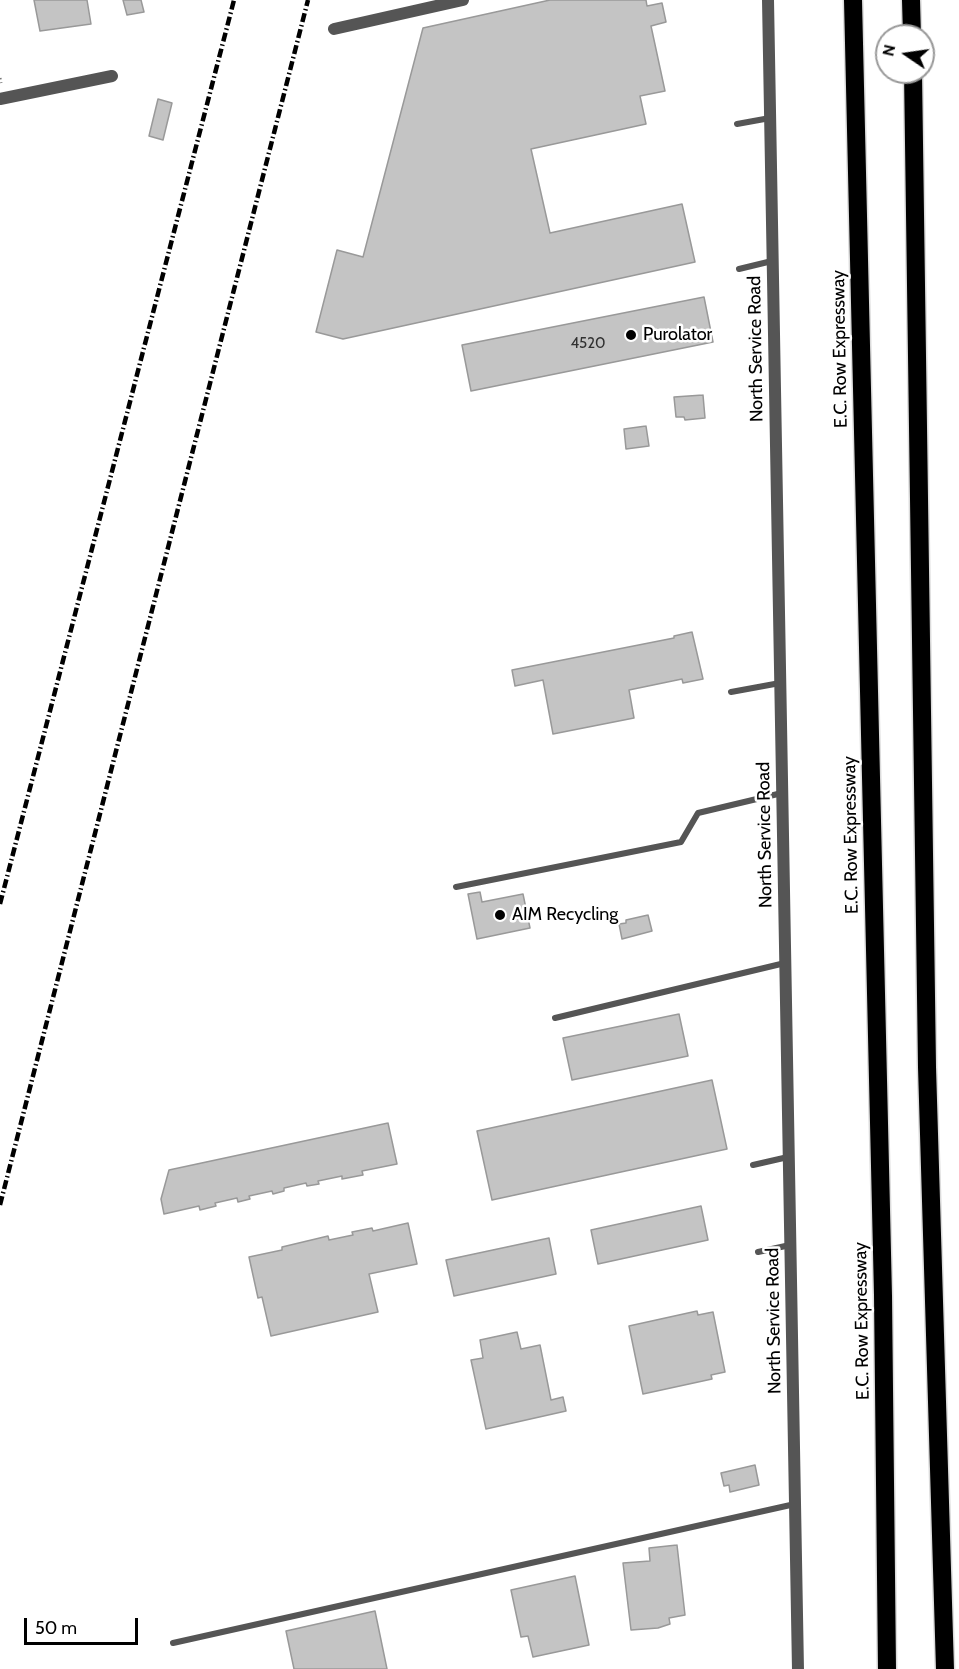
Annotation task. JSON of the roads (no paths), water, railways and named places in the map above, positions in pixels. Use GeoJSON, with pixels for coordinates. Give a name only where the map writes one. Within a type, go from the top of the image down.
{"type":"FeatureCollection","features":[{"type":"Feature","properties":{"kind":"highway","name":"E.C. Row Expressway"},"geometry":{"type":"LineString","coordinates":[[853,0],[883,1295],[887,1669]]}},
{"type":"Feature","properties":{"kind":"highway"},"geometry":{"type":"LineString","coordinates":[[912,0],[912,24]]}},
{"type":"Feature","properties":{"kind":"highway"},"geometry":{"type":"LineString","coordinates":[[913,84],[927,1066],[945,1669]]}},
{"type":"Feature","properties":{"kind":"street"},"geometry":{"type":"LineString","coordinates":[[334,29],[463,0]]}},
{"type":"Feature","properties":{"kind":"street","name":"North Service Road"},"geometry":{"type":"LineString","coordinates":[[768,0],[798,1669]]}},
{"type":"Feature","properties":{"kind":"street"},"geometry":{"type":"LineString","coordinates":[[0,99],[112,76]]}},
{"type":"Feature","properties":{"kind":"lane"},"geometry":{"type":"LineString","coordinates":[[737,124],[770,118]]}},
{"type":"Feature","properties":{"kind":"lane"},"geometry":{"type":"LineString","coordinates":[[739,269],[772,261]]}},
{"type":"Feature","properties":{"kind":"lane"},"geometry":{"type":"LineString","coordinates":[[731,692],[780,683]]}},
{"type":"Feature","properties":{"kind":"lane"},"geometry":{"type":"LineString","coordinates":[[456,887],[681,842],[698,813],[782,793]]}},
{"type":"Feature","properties":{"kind":"lane"},"geometry":{"type":"LineString","coordinates":[[555,1018],[785,963]]}},
{"type":"Feature","properties":{"kind":"lane"},"geometry":{"type":"LineString","coordinates":[[753,1165],[789,1157]]}},
{"type":"Feature","properties":{"kind":"lane"},"geometry":{"type":"LineString","coordinates":[[758,1252],[790,1245]]}},
{"type":"Feature","properties":{"kind":"lane"},"geometry":{"type":"LineString","coordinates":[[173,1643],[795,1503]]}},
{"type":"Feature","properties":{"kind":"railway"},"geometry":{"type":"LineString","coordinates":[[0,904],[234,0]]}},
{"type":"Feature","properties":{"kind":"railway"},"geometry":{"type":"LineString","coordinates":[[0,1205],[308,0]]}},
{"type":"Feature","properties":{"kind":"place","name":"Purolator"},"geometry":{"type":"Point","coordinates":[631,335]}},
{"type":"Feature","properties":{"kind":"place","name":"AIM Recycling"},"geometry":{"type":"Point","coordinates":[500,915]}}]}
